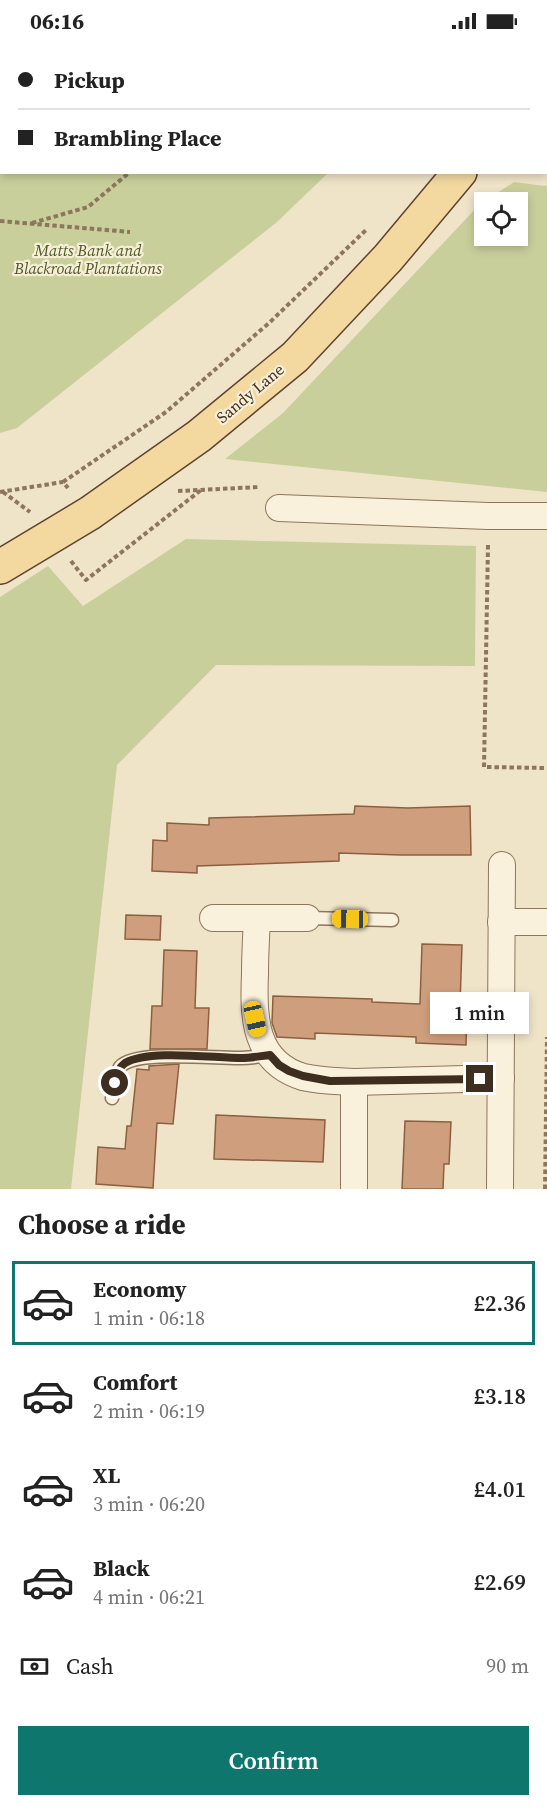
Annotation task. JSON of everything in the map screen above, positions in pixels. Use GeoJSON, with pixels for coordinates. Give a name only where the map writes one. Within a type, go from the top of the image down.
{"type":"FeatureCollection","features":[{"type":"Feature","properties":{"kind":"main road","name":"Sandy Lane"},"geometry":{"type":"LineString","coordinates":[[0,567],[90,513],[199,436],[295,357],[388,258],[458,174]]}},
{"type":"Feature","properties":{"kind":"street"},"geometry":{"type":"LineString","coordinates":[[279,508],[547,516]]}},
{"type":"Feature","properties":{"kind":"street"},"geometry":{"type":"LineString","coordinates":[[500,1189],[502,865]]}},
{"type":"Feature","properties":{"kind":"street"},"geometry":{"type":"LineString","coordinates":[[213,918],[307,918]]}},
{"type":"Feature","properties":{"kind":"street"},"geometry":{"type":"LineString","coordinates":[[257,919],[255,1019],[263,1045],[279,1065],[303,1076],[330,1081],[501,1078]]}},
{"type":"Feature","properties":{"kind":"street"},"geometry":{"type":"LineString","coordinates":[[501,922],[547,922]]}},
{"type":"Feature","properties":{"kind":"street"},"geometry":{"type":"LineString","coordinates":[[354,1082],[354,1189]]}},
{"type":"Feature","properties":{"kind":"lane"},"geometry":{"type":"LineString","coordinates":[[307,918],[392,920]]}},
{"type":"Feature","properties":{"kind":"lane"},"geometry":{"type":"LineString","coordinates":[[112,1098],[120,1068],[127,1062],[139,1058],[160,1056],[245,1059],[270,1055]]}},
{"type":"Feature","properties":{"kind":"path"},"geometry":{"type":"LineString","coordinates":[[28,224],[88,207],[128,174]]}},
{"type":"Feature","properties":{"kind":"path"},"geometry":{"type":"LineString","coordinates":[[0,221],[130,232]]}},
{"type":"Feature","properties":{"kind":"path"},"geometry":{"type":"LineString","coordinates":[[63,482],[166,411],[269,323],[374,223]]}},
{"type":"Feature","properties":{"kind":"path"},"geometry":{"type":"LineString","coordinates":[[488,516],[484,767],[547,768]]}},
{"type":"Feature","properties":{"kind":"path"},"geometry":{"type":"LineString","coordinates":[[544,1189],[547,1037]]}},
{"type":"Feature","properties":{"kind":"green space","name":"Matts Bank and Blackroad Plantations"},"geometry":{"type":"Polygon","coordinates":[[[0,174],[327,174],[277,222],[17,428],[0,433],[0,174]]]}},
{"type":"Feature","properties":{"kind":"green space"},"geometry":{"type":"Polygon","coordinates":[[[514,182],[547,185],[547,492],[225,459],[283,413],[474,210],[474,246],[528,246],[528,192],[499,192],[514,182]]]}},
{"type":"Feature","properties":{"kind":"green space"},"geometry":{"type":"Polygon","coordinates":[[[186,539],[476,546],[475,666],[216,665],[117,765],[71,1189],[0,1189],[0,597],[48,566],[83,606],[186,539]]]}},
{"type":"Feature","properties":{"kind":"building"},"geometry":{"type":"Polygon","coordinates":[[[355,806],[408,808],[470,806],[471,855],[339,853],[339,861],[197,866],[197,873],[152,871],[153,840],[167,841],[167,823],[209,825],[209,818],[354,814],[355,806]]]}},
{"type":"Feature","properties":{"kind":"building"},"geometry":{"type":"Polygon","coordinates":[[[126,915],[161,916],[160,940],[125,939],[126,915]]]}},
{"type":"Feature","properties":{"kind":"building"},"geometry":{"type":"Polygon","coordinates":[[[422,944],[462,945],[460,1005],[467,1005],[466,1045],[416,1043],[416,1037],[315,1033],[315,1039],[277,1037],[272,1023],[273,996],[372,999],[372,1002],[420,1004],[422,944]]]}},
{"type":"Feature","properties":{"kind":"building"},"geometry":{"type":"Polygon","coordinates":[[[164,950],[197,951],[195,1008],[209,1008],[207,1049],[150,1049],[152,1006],[162,1006],[164,950]]]}},
{"type":"Feature","properties":{"kind":"building"},"geometry":{"type":"Polygon","coordinates":[[[179,1064],[173,1124],[157,1123],[153,1188],[96,1184],[98,1147],[125,1149],[127,1126],[131,1126],[137,1069],[149,1070],[149,1066],[179,1064]]]}},
{"type":"Feature","properties":{"kind":"building"},"geometry":{"type":"Polygon","coordinates":[[[216,1115],[325,1120],[323,1162],[214,1159],[216,1115]]]}},
{"type":"Feature","properties":{"kind":"building"},"geometry":{"type":"Polygon","coordinates":[[[405,1121],[451,1122],[449,1164],[444,1164],[443,1189],[402,1189],[405,1121]]]}},
{"type":"Feature","properties":{"kind":"route"},"geometry":{"type":"LineString","coordinates":[[115,1083],[120,1068],[127,1062],[160,1056],[245,1059],[270,1055],[279,1065],[289,1071],[330,1081],[480,1079]]}}]}
